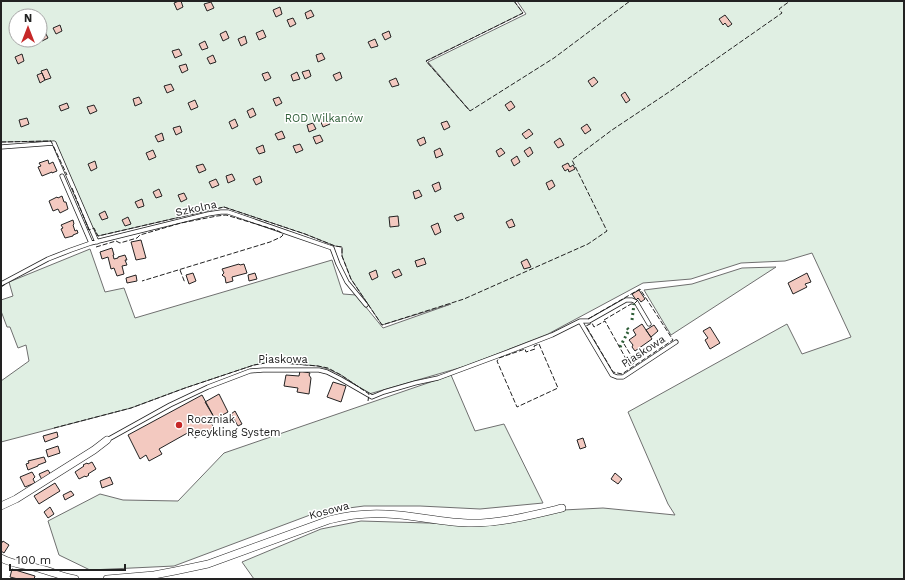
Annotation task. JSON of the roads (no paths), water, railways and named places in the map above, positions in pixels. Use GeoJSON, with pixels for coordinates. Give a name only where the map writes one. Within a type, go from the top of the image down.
{"type":"FeatureCollection","features":[{"type":"Feature","properties":{"kind":"street","name":"Piaskowa"},"geometry":{"type":"LineString","coordinates":[[1,506],[16,499],[107,440]]}},
{"type":"Feature","properties":{"kind":"street","name":"Kosowa"},"geometry":{"type":"LineString","coordinates":[[107,579],[154,575],[208,564],[329,520],[344,516],[388,514],[451,522],[489,523],[562,508]]}},
{"type":"Feature","properties":{"kind":"street"},"geometry":{"type":"LineString","coordinates":[[1,558],[19,565],[40,568],[75,579]]}},
{"type":"Feature","properties":{"kind":"lane"},"geometry":{"type":"LineString","coordinates":[[1,147],[54,143],[97,242]]}},
{"type":"Feature","properties":{"kind":"lane"},"geometry":{"type":"LineString","coordinates":[[62,176],[91,243]]}},
{"type":"Feature","properties":{"kind":"lane","name":"Szkolna"},"geometry":{"type":"LineString","coordinates":[[1,284],[48,258],[91,243],[208,214],[228,212],[332,248],[347,282],[366,305]]}},
{"type":"Feature","properties":{"kind":"lane","name":"Piaskowa"},"geometry":{"type":"LineString","coordinates":[[107,440],[170,405],[208,387],[250,371],[318,370],[327,372],[339,378],[372,398],[389,391],[438,378],[470,367],[552,335],[580,321],[589,321],[626,300],[636,302],[649,324]]}},
{"type":"Feature","properties":{"kind":"lane","name":"Piaskowa"},"geometry":{"type":"LineString","coordinates":[[580,321],[612,375],[623,377],[676,342]]}},
{"type":"Feature","properties":{"kind":"place","name":"Roczniak Recykling System"},"geometry":{"type":"Point","coordinates":[179,425]}},
{"type":"Feature","properties":{"kind":"park label","name":"ROD Wilkanów"},"geometry":{"type":"Point","coordinates":[324,118]}}]}
